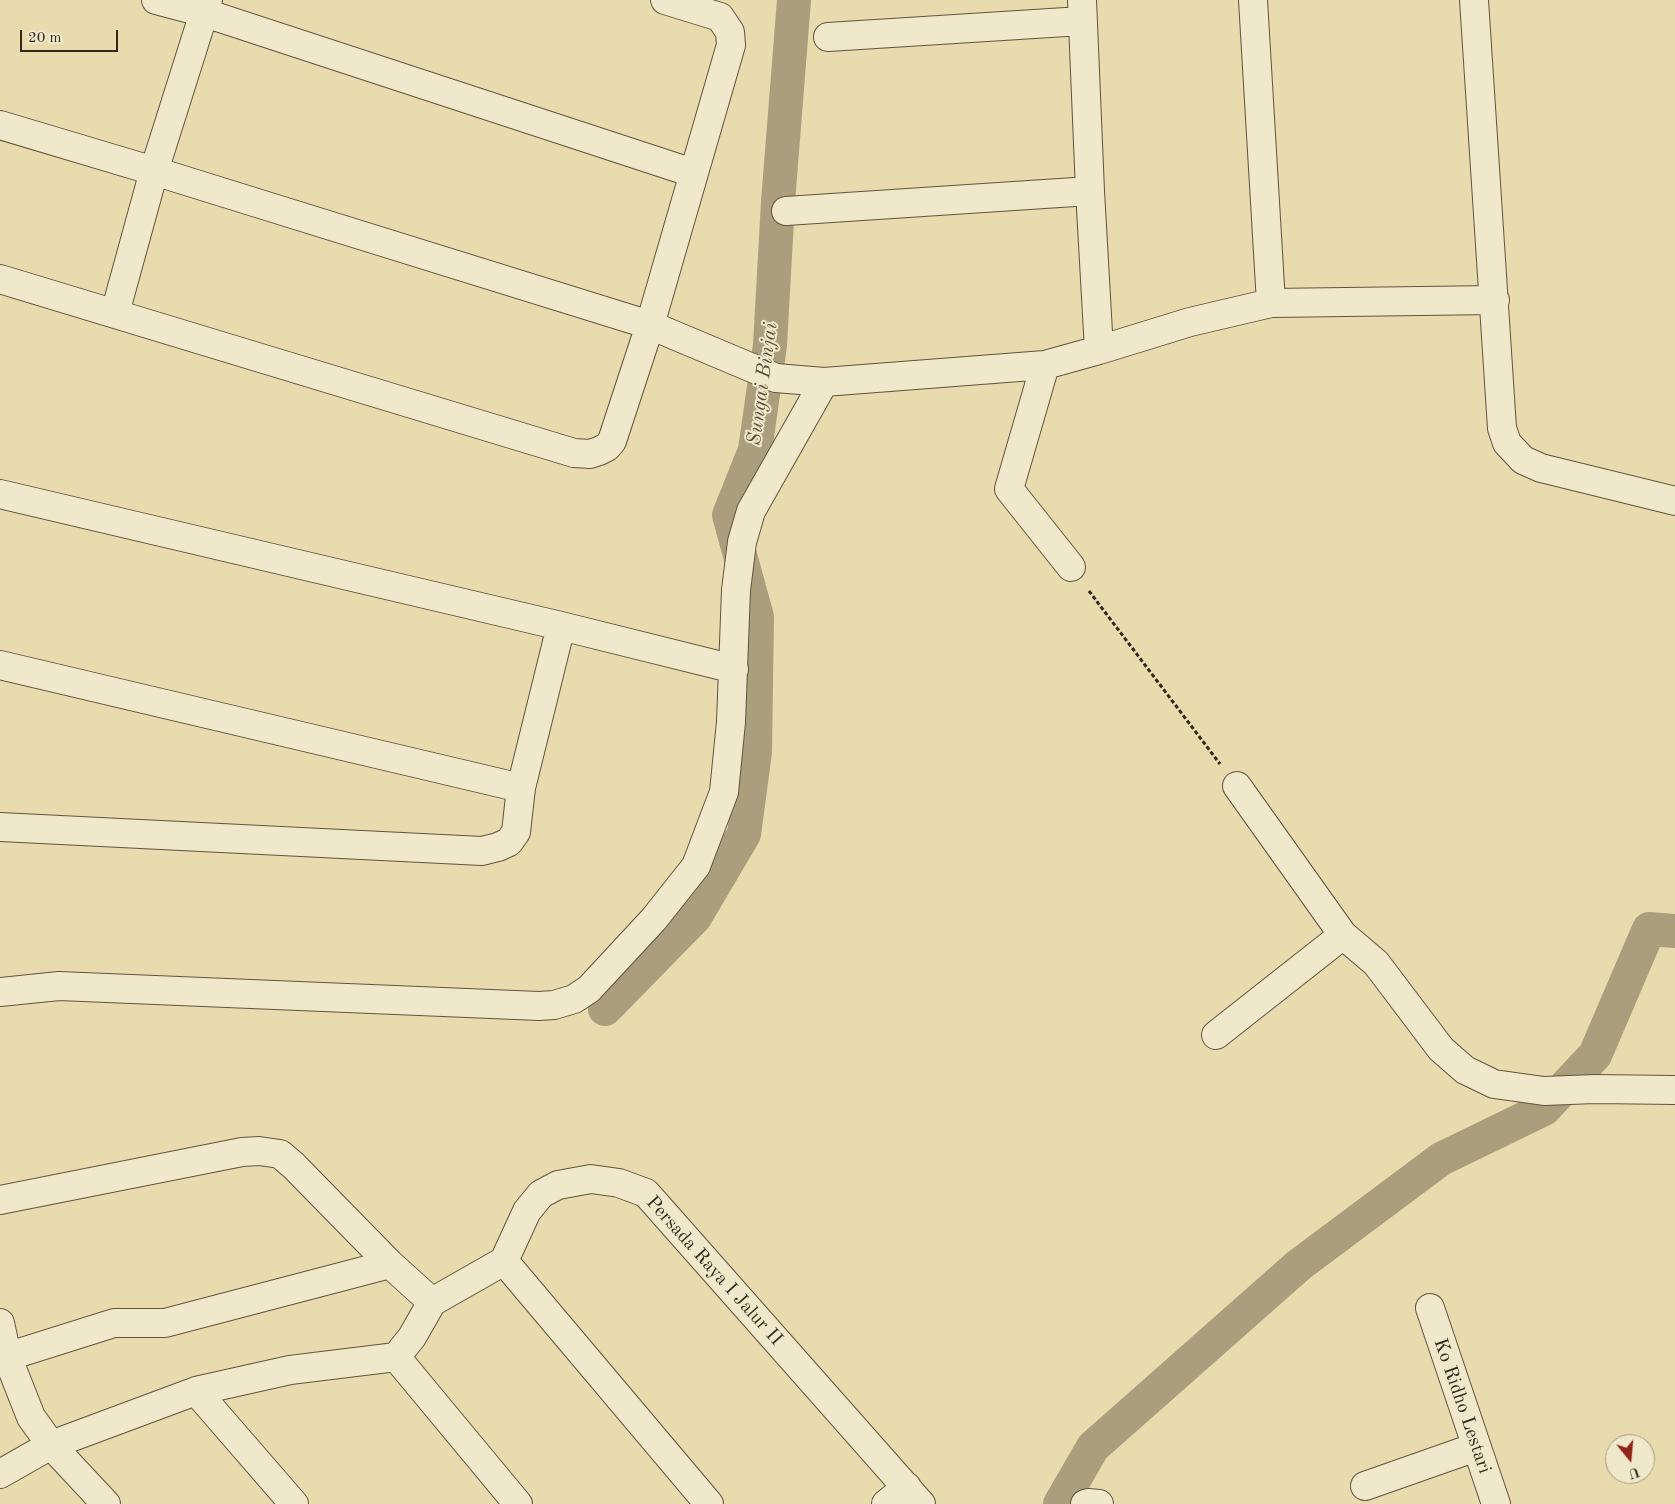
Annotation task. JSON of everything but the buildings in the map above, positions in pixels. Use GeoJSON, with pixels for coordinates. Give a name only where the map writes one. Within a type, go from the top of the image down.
{"type":"FeatureCollection","features":[{"type":"Feature","properties":{"kind":"street"},"geometry":{"type":"LineString","coordinates":[[156,0],[206,7],[692,174]]}},
{"type":"Feature","properties":{"kind":"street"},"geometry":{"type":"LineString","coordinates":[[0,279],[574,453],[590,454],[607,447],[612,441],[650,325],[692,174],[731,45],[730,32],[720,17],[665,0]]}},
{"type":"Feature","properties":{"kind":"street"},"geometry":{"type":"LineString","coordinates":[[1253,0],[1271,303]]}},
{"type":"Feature","properties":{"kind":"street"},"geometry":{"type":"LineString","coordinates":[[1474,0],[1502,428],[1507,443],[1523,460],[1541,468],[1675,501]]}},
{"type":"Feature","properties":{"kind":"street"},"geometry":{"type":"LineString","coordinates":[[115,313],[154,171],[206,7]]}},
{"type":"Feature","properties":{"kind":"street"},"geometry":{"type":"LineString","coordinates":[[828,37],[1082,10],[1090,191],[1100,350]]}},
{"type":"Feature","properties":{"kind":"street"},"geometry":{"type":"LineString","coordinates":[[0,125],[650,325],[776,378],[824,382],[1044,365],[1190,322],[1271,303],[1495,300]]}},
{"type":"Feature","properties":{"kind":"street"},"geometry":{"type":"LineString","coordinates":[[786,211],[1090,191]]}},
{"type":"Feature","properties":{"kind":"street"},"geometry":{"type":"LineString","coordinates":[[1044,365],[1008,489],[1071,567]]}},
{"type":"Feature","properties":{"kind":"street"},"geometry":{"type":"LineString","coordinates":[[0,992],[59,986],[539,1006],[554,1005],[574,999],[590,989],[654,919],[696,866],[724,792],[731,722],[736,590],[742,542],[751,511],[824,382]]}},
{"type":"Feature","properties":{"kind":"street"},"geometry":{"type":"LineString","coordinates":[[0,494],[561,626],[734,669]]}},
{"type":"Feature","properties":{"kind":"street"},"geometry":{"type":"LineString","coordinates":[[0,826],[482,851],[509,842],[516,832],[521,788],[561,626]]}},
{"type":"Feature","properties":{"kind":"street"},"geometry":{"type":"LineString","coordinates":[[0,665],[521,788]]}},
{"type":"Feature","properties":{"kind":"street"},"geometry":{"type":"LineString","coordinates":[[1237,786],[1343,935],[1376,963],[1441,1049],[1465,1070],[1494,1084],[1544,1091],[1595,1089],[1675,1090]]}},
{"type":"Feature","properties":{"kind":"street"},"geometry":{"type":"LineString","coordinates":[[1216,1035],[1343,935]]}},
{"type":"Feature","properties":{"kind":"street"},"geometry":{"type":"LineString","coordinates":[[0,1200],[242,1152],[258,1151],[280,1154],[390,1264],[432,1302]]}},
{"type":"Feature","properties":{"kind":"street","name":"Persada Raya I Jalur II"},"geometry":{"type":"LineString","coordinates":[[504,1261],[527,1211],[541,1194],[558,1185],[591,1179],[619,1182],[646,1193],[914,1495]]}},
{"type":"Feature","properties":{"kind":"street"},"geometry":{"type":"LineString","coordinates":[[0,1474],[51,1445],[196,1391],[290,1370],[396,1358],[412,1337],[432,1302],[504,1261],[709,1504]]}},
{"type":"Feature","properties":{"kind":"street"},"geometry":{"type":"LineString","coordinates":[[4,1357],[114,1323],[164,1323],[390,1264]]}},
{"type":"Feature","properties":{"kind":"street","name":"Ko Ridho Lestari"},"geometry":{"type":"LineString","coordinates":[[1430,1308],[1496,1504]]}},
{"type":"Feature","properties":{"kind":"street"},"geometry":{"type":"LineString","coordinates":[[0,1323],[4,1357],[31,1417],[51,1445],[106,1504]]}},
{"type":"Feature","properties":{"kind":"street"},"geometry":{"type":"LineString","coordinates":[[396,1358],[518,1504]]}},
{"type":"Feature","properties":{"kind":"street"},"geometry":{"type":"LineString","coordinates":[[196,1391],[294,1504]]}},
{"type":"Feature","properties":{"kind":"street"},"geometry":{"type":"LineString","coordinates":[[1365,1486],[1476,1447]]}},
{"type":"Feature","properties":{"kind":"street"},"geometry":{"type":"LineString","coordinates":[[886,1504],[914,1495]]}},
{"type":"Feature","properties":{"kind":"street"},"geometry":{"type":"LineString","coordinates":[[1085,1504],[1099,1504]]}},
{"type":"Feature","properties":{"kind":"path"},"geometry":{"type":"LineString","coordinates":[[1071,567],[1237,786]]}},
{"type":"Feature","properties":{"kind":"waterway","name":"Sungai Binjai"},"geometry":{"type":"LineString","coordinates":[[605,1009],[695,917],[744,834],[755,752],[757,617],[729,515],[755,450],[770,345],[778,202],[794,0]]}},
{"type":"Feature","properties":{"kind":"waterway"},"geometry":{"type":"LineString","coordinates":[[1060,1504],[1093,1447],[1299,1265],[1441,1159],[1544,1109],[1595,1055],[1649,929],[1675,931]]}}]}
